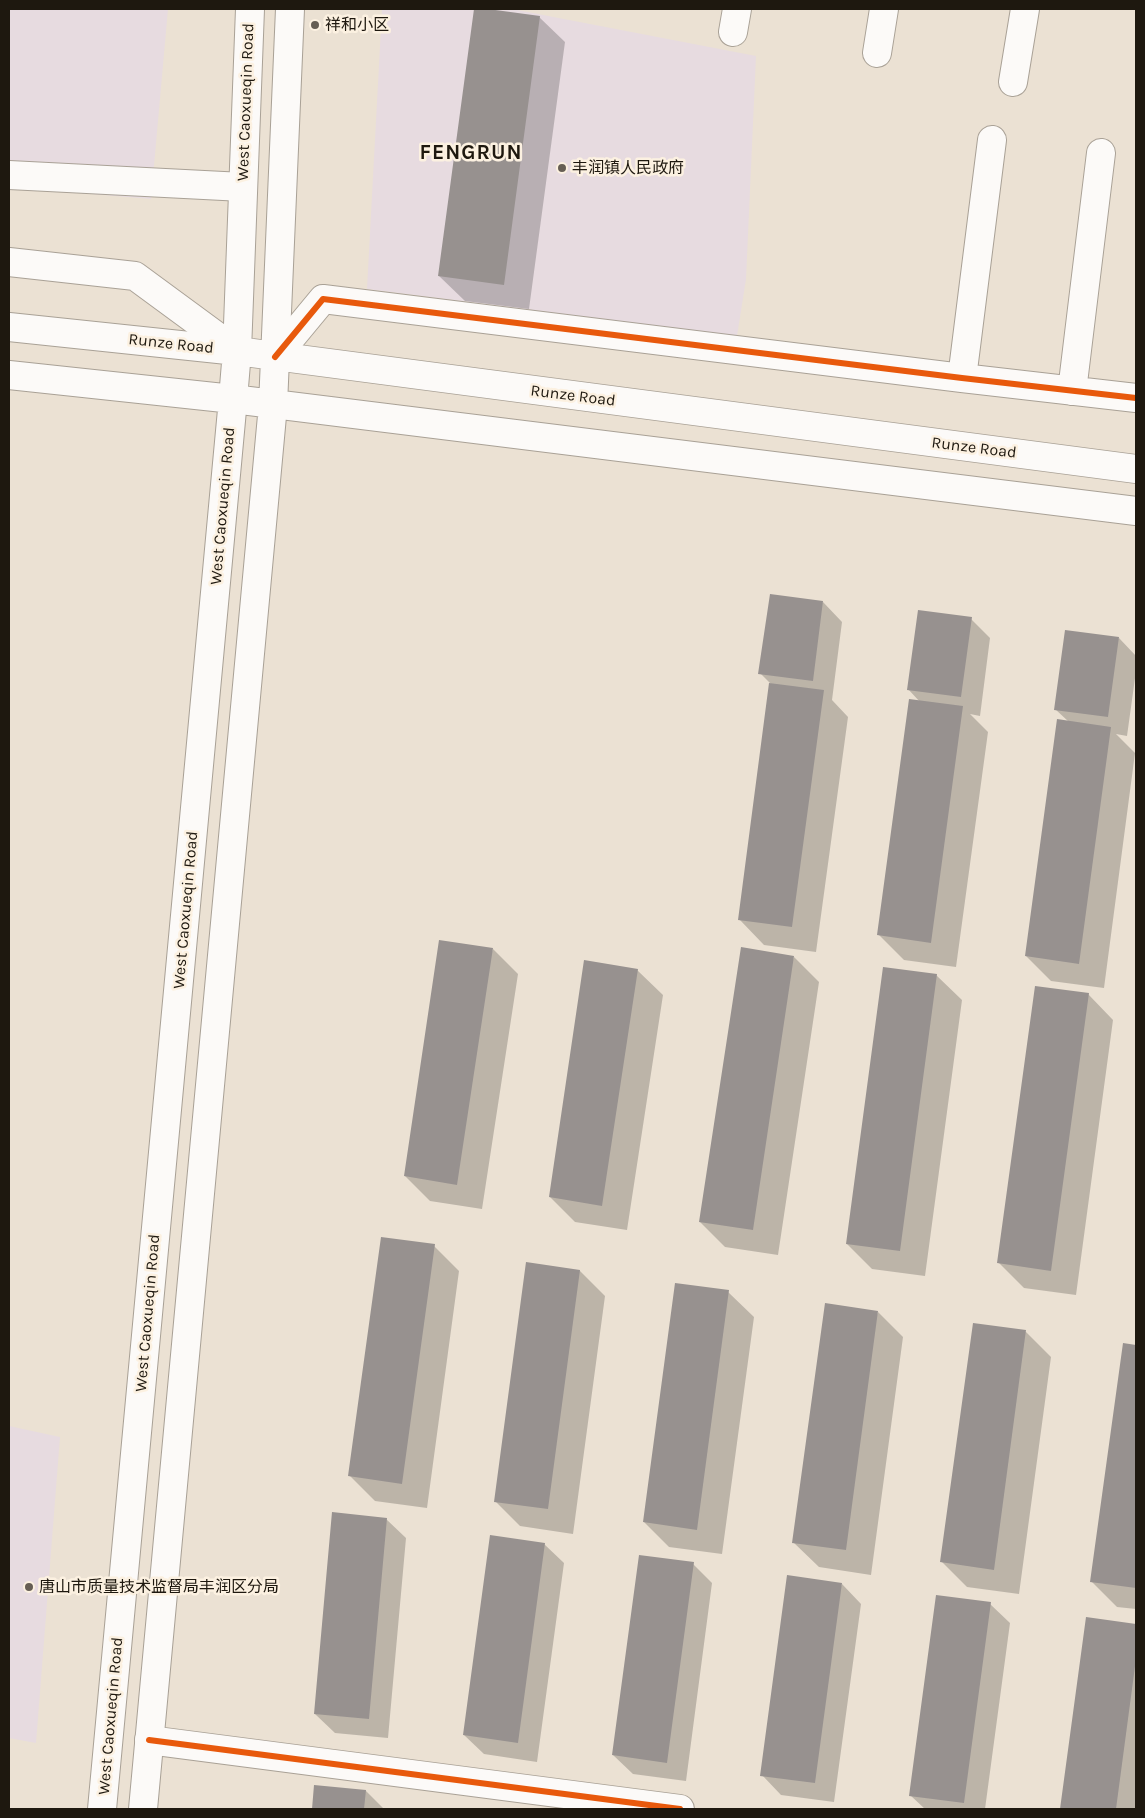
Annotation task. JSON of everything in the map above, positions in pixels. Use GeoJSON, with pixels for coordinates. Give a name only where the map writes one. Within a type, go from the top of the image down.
{"type":"FeatureCollection","features":[{"type":"Feature","properties":{"kind":"main road","name":"West Caoxueqin Road"},"geometry":{"type":"LineString","coordinates":[[102,1809],[233,399],[237,350],[250,9]]}},
{"type":"Feature","properties":{"kind":"main road"},"geometry":{"type":"LineString","coordinates":[[143,1809],[273,405],[290,9]]}},
{"type":"Feature","properties":{"kind":"main road"},"geometry":{"type":"LineString","coordinates":[[877,53],[884,9]]}},
{"type":"Feature","properties":{"kind":"main road"},"geometry":{"type":"LineString","coordinates":[[1013,82],[1025,9]]}},
{"type":"Feature","properties":{"kind":"main road"},"geometry":{"type":"LineString","coordinates":[[962,378],[992,140]]}},
{"type":"Feature","properties":{"kind":"main road"},"geometry":{"type":"LineString","coordinates":[[1072,391],[1101,154]]}},
{"type":"Feature","properties":{"kind":"main road"},"geometry":{"type":"LineString","coordinates":[[9,175],[243,188]]}},
{"type":"Feature","properties":{"kind":"main road"},"geometry":{"type":"LineString","coordinates":[[9,262],[135,276],[237,350]]}},
{"type":"Feature","properties":{"kind":"main road"},"geometry":{"type":"LineString","coordinates":[[276,357],[323,299],[1136,398]]}},
{"type":"Feature","properties":{"kind":"main road","name":"Runze Road"},"geometry":{"type":"LineString","coordinates":[[9,327],[237,350],[276,357],[1136,469]]}},
{"type":"Feature","properties":{"kind":"main road"},"geometry":{"type":"LineString","coordinates":[[9,375],[233,399],[1136,511]]}},
{"type":"Feature","properties":{"kind":"main road"},"geometry":{"type":"LineString","coordinates":[[149,1740],[680,1809]]}},
{"type":"Feature","properties":{"kind":"shaded area"},"geometry":{"type":"Polygon","coordinates":[[[9,9],[168,9],[151,199],[9,187],[9,9]]]}},
{"type":"Feature","properties":{"kind":"shaded area","name":"丰润镇人民政府"},"geometry":{"type":"Polygon","coordinates":[[[382,9],[512,9],[756,56],[746,279],[737,336],[367,289],[382,9]]]}},
{"type":"Feature","properties":{"kind":"shaded area","name":"唐山市质量技术监督局丰润区分局"},"geometry":{"type":"Polygon","coordinates":[[[9,1426],[60,1437],[36,1743],[9,1738],[9,1426]]]}},
{"type":"Feature","properties":{"kind":"building"},"geometry":{"type":"Polygon","coordinates":[[[474,9],[540,16],[504,285],[438,276],[474,9]]]}},
{"type":"Feature","properties":{"kind":"building"},"geometry":{"type":"Polygon","coordinates":[[[770,594],[823,601],[813,681],[758,674],[770,594]]]}},
{"type":"Feature","properties":{"kind":"building"},"geometry":{"type":"Polygon","coordinates":[[[918,610],[972,617],[961,697],[907,690],[918,610]]]}},
{"type":"Feature","properties":{"kind":"building"},"geometry":{"type":"Polygon","coordinates":[[[1065,630],[1119,637],[1108,717],[1054,710],[1065,630]]]}},
{"type":"Feature","properties":{"kind":"building"},"geometry":{"type":"Polygon","coordinates":[[[769,683],[824,690],[792,927],[738,920],[769,683]]]}},
{"type":"Feature","properties":{"kind":"building"},"geometry":{"type":"Polygon","coordinates":[[[909,699],[963,706],[931,943],[877,935],[909,699]]]}},
{"type":"Feature","properties":{"kind":"building"},"geometry":{"type":"Polygon","coordinates":[[[1057,719],[1111,727],[1079,964],[1025,956],[1057,719]]]}},
{"type":"Feature","properties":{"kind":"building"},"geometry":{"type":"Polygon","coordinates":[[[439,940],[493,948],[457,1185],[404,1176],[439,940]]]}},
{"type":"Feature","properties":{"kind":"building"},"geometry":{"type":"Polygon","coordinates":[[[741,947],[794,956],[753,1230],[699,1222],[741,947]]]}},
{"type":"Feature","properties":{"kind":"building"},"geometry":{"type":"Polygon","coordinates":[[[584,960],[638,969],[602,1206],[549,1197],[584,960]]]}},
{"type":"Feature","properties":{"kind":"building"},"geometry":{"type":"Polygon","coordinates":[[[883,967],[937,974],[900,1251],[846,1244],[883,967]]]}},
{"type":"Feature","properties":{"kind":"building"},"geometry":{"type":"Polygon","coordinates":[[[1035,986],[1089,993],[1051,1271],[997,1263],[1035,986]]]}},
{"type":"Feature","properties":{"kind":"building"},"geometry":{"type":"Polygon","coordinates":[[[381,1237],[435,1244],[402,1484],[348,1476],[381,1237]]]}},
{"type":"Feature","properties":{"kind":"building"},"geometry":{"type":"Polygon","coordinates":[[[526,1262],[580,1270],[548,1509],[494,1502],[526,1262]]]}},
{"type":"Feature","properties":{"kind":"building"},"geometry":{"type":"Polygon","coordinates":[[[675,1283],[729,1290],[697,1530],[643,1522],[675,1283]]]}},
{"type":"Feature","properties":{"kind":"building"},"geometry":{"type":"Polygon","coordinates":[[[825,1303],[878,1311],[846,1550],[792,1543],[825,1303]]]}},
{"type":"Feature","properties":{"kind":"building"},"geometry":{"type":"Polygon","coordinates":[[[973,1323],[1026,1330],[994,1570],[940,1562],[973,1323]]]}},
{"type":"Feature","properties":{"kind":"building"},"geometry":{"type":"Polygon","coordinates":[[[1123,1343],[1136,1345],[1136,1588],[1090,1582],[1123,1343]]]}},
{"type":"Feature","properties":{"kind":"building"},"geometry":{"type":"Polygon","coordinates":[[[332,1512],[387,1518],[369,1719],[314,1714],[332,1512]]]}},
{"type":"Feature","properties":{"kind":"building"},"geometry":{"type":"Polygon","coordinates":[[[490,1535],[545,1543],[518,1743],[463,1735],[490,1535]]]}},
{"type":"Feature","properties":{"kind":"building"},"geometry":{"type":"Polygon","coordinates":[[[639,1555],[694,1562],[667,1763],[612,1755],[639,1555]]]}},
{"type":"Feature","properties":{"kind":"building"},"geometry":{"type":"Polygon","coordinates":[[[787,1575],[842,1583],[815,1783],[760,1776],[787,1575]]]}},
{"type":"Feature","properties":{"kind":"building"},"geometry":{"type":"Polygon","coordinates":[[[936,1595],[991,1602],[964,1803],[909,1796],[936,1595]]]}},
{"type":"Feature","properties":{"kind":"building"},"geometry":{"type":"Polygon","coordinates":[[[1086,1617],[1136,1624],[1136,1659],[1116,1809],[1060,1809],[1086,1617]]]}},
{"type":"Feature","properties":{"kind":"building"},"geometry":{"type":"Polygon","coordinates":[[[314,1785],[366,1790],[364,1809],[312,1809],[314,1785]]]}},
{"type":"Feature","properties":{"kind":"cycle path"},"geometry":{"type":"LineString","coordinates":[[275,357],[323,299],[1136,398]]}},
{"type":"Feature","properties":{"kind":"cycle path"},"geometry":{"type":"LineString","coordinates":[[149,1740],[680,1809]]}},
{"type":"Feature","properties":{"kind":"place","name":"祥和小区"},"geometry":{"type":"Point","coordinates":[315,25]}},
{"type":"Feature","properties":{"kind":"place","name":"丰润镇人民政府"},"geometry":{"type":"Point","coordinates":[562,168]}},
{"type":"Feature","properties":{"kind":"place","name":"唐山市质量技术监督局丰润区分局"},"geometry":{"type":"Point","coordinates":[29,1587]}},
{"type":"Feature","properties":{"kind":"district","name":"FENGRUN"},"geometry":{"type":"Point","coordinates":[471,153]}}]}
